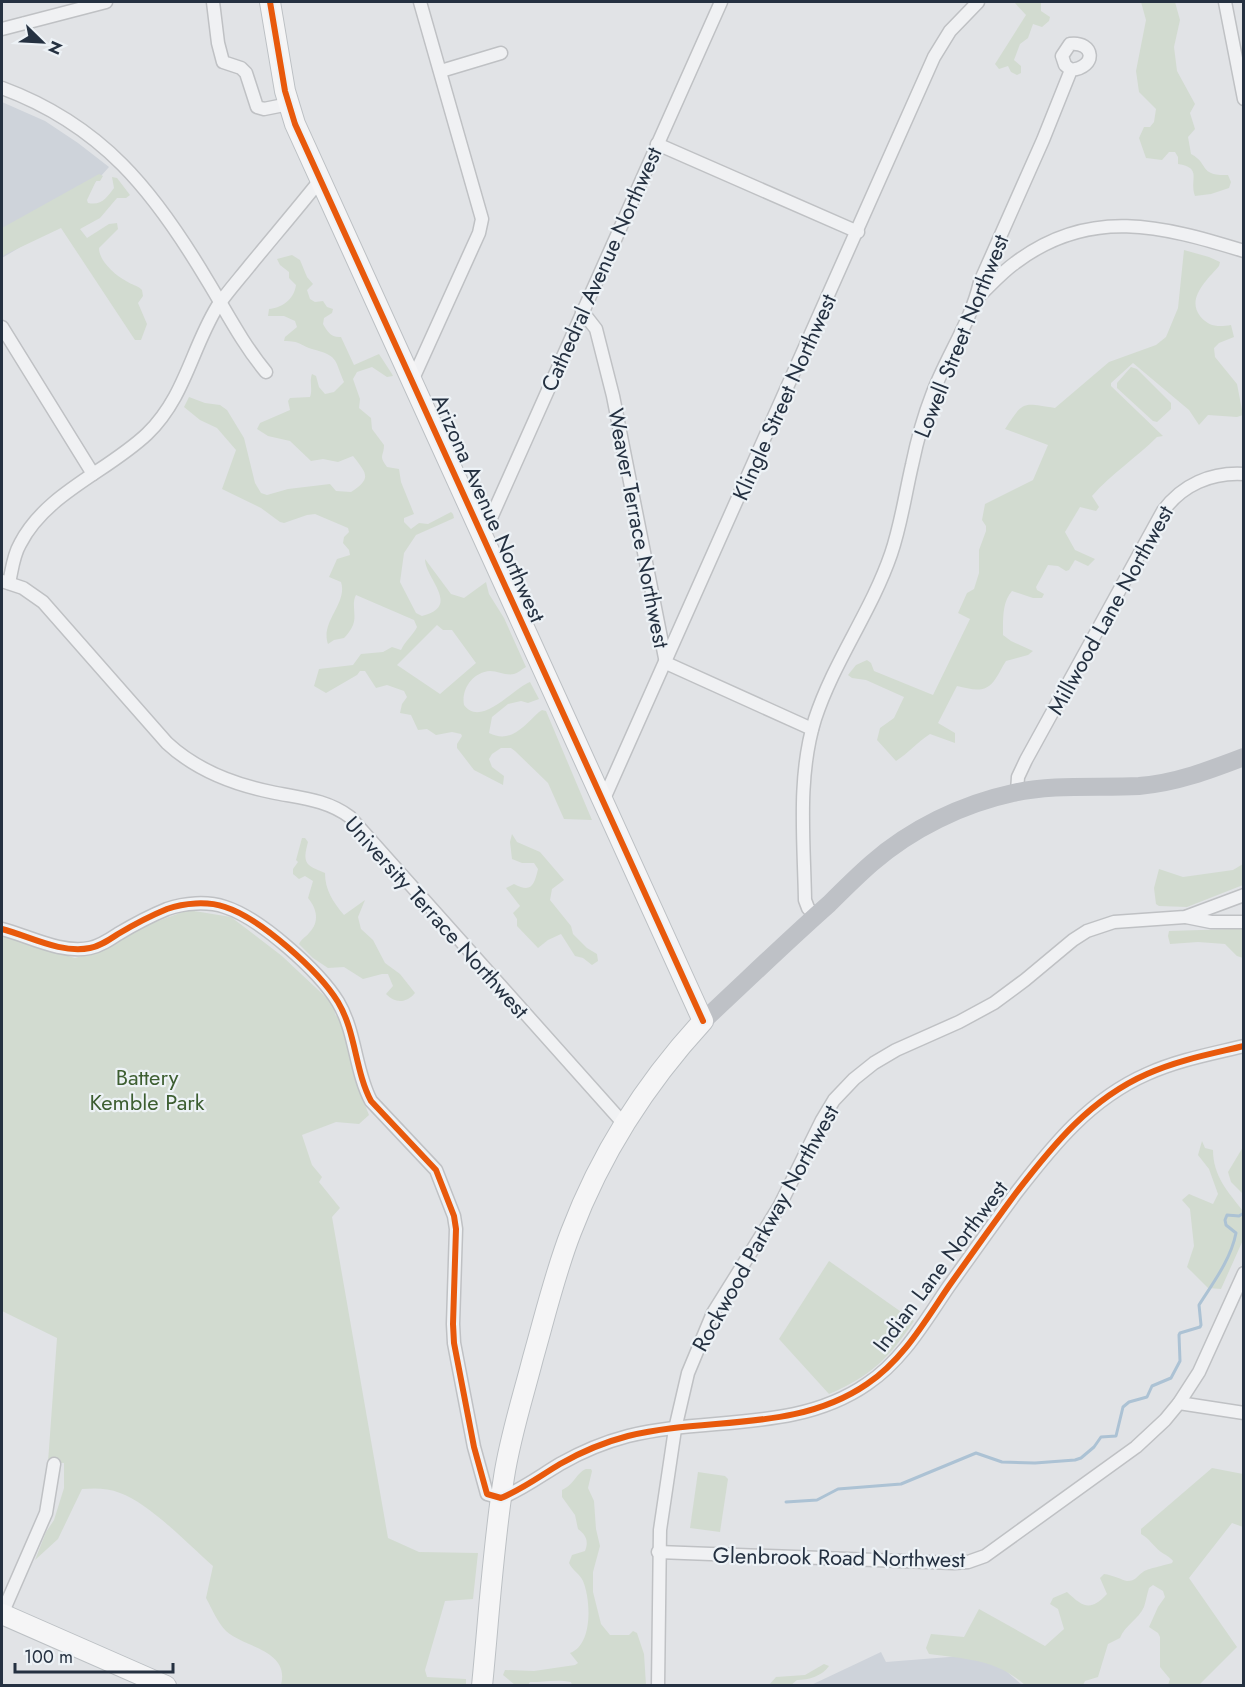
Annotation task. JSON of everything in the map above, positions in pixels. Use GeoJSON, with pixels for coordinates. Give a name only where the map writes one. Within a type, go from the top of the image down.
{"type":"FeatureCollection","features":[{"type":"Feature","properties":{"kind":"main road","name":"Arizona Avenue Northwest"},"geometry":{"type":"LineString","coordinates":[[270,2],[289,104],[299,133],[703,1021]]}},
{"type":"Feature","properties":{"kind":"main road"},"geometry":{"type":"LineString","coordinates":[[482,1686],[504,1474],[561,1258],[588,1190],[624,1124],[658,1074],[703,1021],[872,863],[908,836],[951,814],[1017,792],[1164,783],[1244,757]]}},
{"type":"Feature","properties":{"kind":"main road"},"geometry":{"type":"LineString","coordinates":[[2,1614],[166,1686]]}},
{"type":"Feature","properties":{"kind":"street"},"geometry":{"type":"LineString","coordinates":[[2,29],[106,2]]}},
{"type":"Feature","properties":{"kind":"street"},"geometry":{"type":"LineString","coordinates":[[213,2],[218,43],[223,62],[241,68],[246,73],[257,107],[264,109],[289,104]]}},
{"type":"Feature","properties":{"kind":"street"},"geometry":{"type":"LineString","coordinates":[[412,381],[479,233],[482,219],[420,2]]}},
{"type":"Feature","properties":{"kind":"street","name":"Cathedral Avenue Northwest"},"geometry":{"type":"LineString","coordinates":[[483,536],[721,2]]}},
{"type":"Feature","properties":{"kind":"street","name":"Klingle Street Northwest"},"geometry":{"type":"LineString","coordinates":[[603,801],[934,57],[950,31],[978,2]]}},
{"type":"Feature","properties":{"kind":"street"},"geometry":{"type":"LineString","coordinates":[[1225,2],[1244,99]]}},
{"type":"Feature","properties":{"kind":"street"},"geometry":{"type":"LineString","coordinates":[[441,72],[501,53]]}},
{"type":"Feature","properties":{"kind":"street","name":"Lowell Street Northwest"},"geometry":{"type":"LineString","coordinates":[[814,916],[805,900],[804,795],[806,760],[812,729],[833,675],[868,610],[886,568],[900,525],[914,455],[932,395],[977,298],[980,282],[1043,140],[1071,70]]}},
{"type":"Feature","properties":{"kind":"street"},"geometry":{"type":"LineString","coordinates":[[2,88],[63,118],[93,138],[120,162],[158,204],[200,268],[252,355],[266,372]]}},
{"type":"Feature","properties":{"kind":"street"},"geometry":{"type":"LineString","coordinates":[[657,144],[858,231]]}},
{"type":"Feature","properties":{"kind":"street"},"geometry":{"type":"LineString","coordinates":[[5,582],[16,553],[28,531],[52,505],[130,449],[167,411],[178,394],[220,303],[321,179]]}},
{"type":"Feature","properties":{"kind":"street"},"geometry":{"type":"LineString","coordinates":[[977,298],[1009,268],[1036,250],[1072,234],[1102,228],[1131,226],[1167,229],[1244,251]]}},
{"type":"Feature","properties":{"kind":"street","name":"Weaver Terrace Northwest"},"geometry":{"type":"LineString","coordinates":[[582,311],[596,329],[613,396],[666,663],[812,729]]}},
{"type":"Feature","properties":{"kind":"street"},"geometry":{"type":"LineString","coordinates":[[2,327],[93,474]]}},
{"type":"Feature","properties":{"kind":"street","name":"Millwood Lane Northwest"},"geometry":{"type":"LineString","coordinates":[[1017,792],[1018,777],[1026,760],[1163,511],[1181,492],[1200,480],[1221,474],[1244,474]]}},
{"type":"Feature","properties":{"kind":"street","name":"University Terrace Northwest"},"geometry":{"type":"LineString","coordinates":[[5,582],[27,590],[43,602],[167,743],[190,761],[210,773],[242,785],[334,807],[354,821],[624,1124]]}},
{"type":"Feature","properties":{"kind":"street","name":"Rockwood Parkway Northwest"},"geometry":{"type":"LineString","coordinates":[[1185,917],[1244,895]]}},
{"type":"Feature","properties":{"kind":"street"},"geometry":{"type":"LineString","coordinates":[[2,929],[55,945],[82,949],[100,945],[165,910],[197,904],[219,906],[238,912],[261,927],[298,957],[330,991],[344,1013],[365,1089],[371,1101],[436,1170],[454,1216],[454,1343],[474,1447],[487,1494],[501,1498]]}},
{"type":"Feature","properties":{"kind":"street","name":"Rockwood Parkway Northwest"},"geometry":{"type":"LineString","coordinates":[[657,1686],[660,1530],[675,1429],[688,1373],[709,1322],[732,1280],[783,1201],[825,1115],[846,1087],[864,1070],[885,1056],[994,1003],[1073,940],[1088,931],[1114,922],[1185,917],[1211,922],[1244,922]]}},
{"type":"Feature","properties":{"kind":"street","name":"Indian Lane Northwest"},"geometry":{"type":"LineString","coordinates":[[501,1498],[525,1488],[566,1461],[607,1443],[641,1434],[790,1416],[831,1404],[867,1384],[891,1364],[911,1342],[985,1234],[1033,1170],[1079,1119],[1112,1093],[1146,1074],[1190,1059],[1244,1047]]}},
{"type":"Feature","properties":{"kind":"street","name":"Glenbrook Road Northwest"},"geometry":{"type":"LineString","coordinates":[[658,1552],[954,1563],[972,1561],[989,1554],[1136,1447],[1160,1426],[1179,1403],[1202,1366],[1244,1273]]}},
{"type":"Feature","properties":{"kind":"street"},"geometry":{"type":"LineString","coordinates":[[1179,1403],[1244,1413]]}},
{"type":"Feature","properties":{"kind":"street"},"geometry":{"type":"LineString","coordinates":[[2,1614],[46,1513],[54,1464]]}},
{"type":"Feature","properties":{"kind":"shaded area"},"geometry":{"type":"Polygon","coordinates":[[[2,102],[45,121],[109,167],[57,225],[2,258],[2,102]]]}},
{"type":"Feature","properties":{"kind":"shaded area"},"geometry":{"type":"Polygon","coordinates":[[[881,1652],[886,1662],[987,1654],[1022,1685],[809,1686],[881,1652]]]}},
{"type":"Feature","properties":{"kind":"green space"},"geometry":{"type":"Polygon","coordinates":[[[1014,2],[1041,2],[1041,11],[1050,17],[1042,27],[1033,24],[1028,38],[1020,44],[1014,60],[1021,66],[1021,73],[1017,75],[1011,72],[1008,66],[999,69],[995,64],[1026,15],[1014,2]]]}},
{"type":"Feature","properties":{"kind":"green space"},"geometry":{"type":"Polygon","coordinates":[[[1141,2],[1175,2],[1180,20],[1174,47],[1177,71],[1195,104],[1190,113],[1195,129],[1188,137],[1191,154],[1212,174],[1228,175],[1231,182],[1229,188],[1195,196],[1193,171],[1178,164],[1175,152],[1169,152],[1162,160],[1146,158],[1139,138],[1144,127],[1150,127],[1154,122],[1156,109],[1139,92],[1136,71],[1146,20],[1141,2]]]}},
{"type":"Feature","properties":{"kind":"green space"},"geometry":{"type":"Polygon","coordinates":[[[99,174],[103,176],[100,181],[96,181],[87,200],[88,203],[101,202],[106,197],[114,188],[112,177],[117,178],[130,195],[126,198],[117,198],[100,218],[80,229],[87,238],[109,224],[117,223],[118,229],[99,248],[100,253],[105,263],[113,271],[142,290],[143,296],[138,303],[147,324],[141,340],[135,340],[61,228],[2,256],[2,228],[99,174]]]}},
{"type":"Feature","properties":{"kind":"green space"},"geometry":{"type":"Polygon","coordinates":[[[1184,250],[1220,262],[1200,289],[1196,309],[1203,320],[1210,324],[1231,325],[1234,337],[1219,343],[1214,348],[1215,357],[1237,384],[1243,415],[1237,417],[1208,415],[1199,425],[1189,410],[1133,363],[1111,383],[1111,386],[1163,436],[1157,437],[1107,480],[1092,496],[1099,507],[1096,511],[1080,507],[1065,532],[1075,550],[1095,559],[1088,566],[1075,560],[1066,571],[1058,566],[1048,565],[1036,587],[1044,594],[1042,598],[1033,598],[1012,591],[1005,606],[1003,635],[1033,651],[1028,655],[1006,661],[988,687],[978,690],[957,686],[938,723],[955,733],[955,743],[930,734],[896,761],[877,740],[880,728],[894,718],[904,697],[866,680],[852,678],[848,675],[856,665],[867,660],[874,671],[933,695],[970,619],[958,613],[967,593],[974,589],[979,573],[979,550],[986,531],[982,520],[985,504],[1033,480],[1048,445],[1005,429],[1020,408],[1036,405],[1055,408],[1109,362],[1156,345],[1166,337],[1178,308],[1184,250]]]}},
{"type":"Feature","properties":{"kind":"green space"},"geometry":{"type":"Polygon","coordinates":[[[292,255],[300,260],[307,277],[313,284],[307,290],[310,299],[315,302],[323,301],[327,307],[333,309],[332,313],[324,318],[323,324],[332,335],[341,337],[354,365],[379,354],[393,376],[387,377],[372,367],[357,372],[353,379],[360,399],[359,408],[371,418],[372,429],[384,445],[383,460],[387,467],[399,469],[401,482],[414,514],[404,518],[404,522],[411,529],[419,523],[428,524],[451,512],[453,514],[454,518],[416,535],[404,553],[400,582],[416,613],[422,616],[434,612],[441,599],[425,559],[451,594],[464,598],[486,582],[489,594],[504,618],[526,667],[514,674],[490,671],[478,674],[466,687],[464,705],[471,711],[488,710],[530,682],[539,699],[528,703],[521,701],[508,704],[492,717],[489,733],[497,736],[511,735],[539,712],[546,711],[592,820],[564,819],[548,783],[511,748],[501,748],[489,759],[492,767],[504,776],[503,785],[474,770],[457,748],[461,734],[452,732],[436,735],[427,729],[418,730],[411,715],[400,713],[407,697],[404,691],[387,685],[376,688],[365,671],[360,671],[326,693],[314,686],[319,669],[353,665],[361,654],[383,652],[392,647],[401,650],[417,627],[414,620],[356,595],[354,621],[351,629],[344,638],[328,644],[330,620],[338,605],[342,590],[341,582],[329,577],[337,559],[350,555],[343,543],[344,537],[349,532],[348,528],[315,514],[284,523],[280,522],[261,508],[222,489],[236,450],[217,428],[200,420],[184,407],[189,397],[205,403],[220,405],[227,410],[244,438],[255,483],[261,493],[267,495],[288,489],[330,484],[336,491],[351,492],[365,479],[362,467],[353,456],[338,462],[323,459],[311,461],[290,441],[268,436],[257,429],[260,423],[290,410],[288,401],[290,398],[310,397],[312,374],[316,376],[319,387],[325,394],[334,392],[344,382],[331,356],[297,342],[284,341],[285,337],[297,327],[295,321],[284,316],[268,316],[269,309],[278,307],[290,299],[296,285],[289,278],[289,272],[280,265],[277,259],[292,255]],[[437,625],[397,665],[440,694],[476,663],[452,630],[443,630],[437,625]]]}},
{"type":"Feature","properties":{"kind":"green space"},"geometry":{"type":"Polygon","coordinates":[[[1131,367],[1137,369],[1171,403],[1171,409],[1157,422],[1153,421],[1117,388],[1117,383],[1131,367]]]}},
{"type":"Feature","properties":{"kind":"green space"},"geometry":{"type":"Polygon","coordinates":[[[512,834],[517,842],[540,852],[564,880],[552,889],[550,900],[571,926],[573,934],[597,954],[598,961],[592,965],[583,958],[575,956],[561,934],[538,948],[517,926],[517,919],[513,913],[520,906],[506,888],[514,884],[528,888],[533,884],[538,869],[534,863],[522,863],[512,859],[510,842],[512,834]]]}},
{"type":"Feature","properties":{"kind":"green space"},"geometry":{"type":"Polygon","coordinates":[[[302,838],[308,842],[305,855],[307,863],[325,873],[330,896],[344,915],[365,900],[358,917],[361,929],[373,940],[385,963],[400,974],[415,993],[408,999],[397,1001],[386,994],[393,986],[388,974],[363,979],[344,967],[328,968],[313,958],[299,944],[308,935],[316,920],[314,907],[308,898],[313,881],[305,876],[299,879],[293,874],[293,869],[298,862],[296,860],[302,838]]]}},
{"type":"Feature","properties":{"kind":"green space"},"geometry":{"type":"Polygon","coordinates":[[[1243,864],[1243,885],[1187,907],[1156,904],[1154,888],[1159,869],[1183,877],[1233,870],[1243,864]]]}},
{"type":"Feature","properties":{"kind":"green space","name":"Battery Kemble Park"},"geometry":{"type":"Polygon","coordinates":[[[188,910],[231,917],[282,956],[332,1003],[336,1016],[338,1015],[369,1115],[359,1124],[336,1122],[302,1135],[312,1165],[322,1177],[319,1182],[340,1208],[332,1217],[388,1538],[419,1552],[478,1553],[473,1599],[445,1601],[425,1670],[427,1677],[466,1679],[466,1685],[281,1685],[282,1673],[273,1657],[234,1637],[226,1631],[215,1616],[206,1598],[213,1566],[156,1515],[131,1498],[115,1491],[82,1489],[58,1539],[35,1560],[46,1532],[54,1520],[64,1488],[64,1463],[48,1462],[57,1338],[2,1311],[2,936],[75,958],[105,949],[142,927],[188,910]]]}},
{"type":"Feature","properties":{"kind":"green space"},"geometry":{"type":"Polygon","coordinates":[[[1243,929],[1243,958],[1237,956],[1225,944],[1198,942],[1170,944],[1168,936],[1169,931],[1243,929]]]}},
{"type":"Feature","properties":{"kind":"green space"},"geometry":{"type":"Polygon","coordinates":[[[1202,1141],[1205,1148],[1213,1150],[1219,1176],[1243,1211],[1243,1240],[1221,1289],[1208,1288],[1187,1267],[1194,1246],[1190,1209],[1182,1200],[1189,1194],[1213,1204],[1218,1194],[1209,1169],[1198,1155],[1202,1141]]]}},
{"type":"Feature","properties":{"kind":"green space"},"geometry":{"type":"Polygon","coordinates":[[[1243,1147],[1243,1194],[1231,1182],[1228,1172],[1243,1147]]]}},
{"type":"Feature","properties":{"kind":"green space"},"geometry":{"type":"Polygon","coordinates":[[[829,1261],[914,1321],[896,1346],[878,1365],[829,1394],[779,1339],[829,1261]]]}},
{"type":"Feature","properties":{"kind":"green space"},"geometry":{"type":"Polygon","coordinates":[[[1212,1468],[1243,1474],[1243,1527],[1232,1523],[1189,1578],[1237,1647],[1201,1685],[1168,1685],[1170,1679],[1160,1667],[1160,1637],[1149,1627],[1165,1597],[1163,1591],[1153,1585],[1149,1588],[1141,1612],[1120,1638],[1108,1644],[1098,1677],[1085,1681],[1083,1685],[1025,1685],[1014,1676],[991,1665],[968,1659],[929,1654],[926,1648],[931,1634],[964,1637],[979,1609],[1045,1646],[1064,1629],[1058,1609],[1050,1604],[1053,1598],[1067,1592],[1082,1604],[1091,1605],[1107,1594],[1100,1578],[1104,1574],[1130,1581],[1145,1571],[1172,1563],[1172,1559],[1141,1534],[1141,1529],[1212,1468]]]}},
{"type":"Feature","properties":{"kind":"green space"},"geometry":{"type":"Polygon","coordinates":[[[586,1469],[592,1471],[588,1488],[594,1501],[600,1546],[593,1572],[593,1592],[601,1624],[610,1635],[629,1635],[633,1631],[637,1633],[644,1654],[646,1685],[572,1685],[571,1682],[556,1681],[515,1685],[503,1675],[505,1670],[534,1671],[578,1663],[570,1653],[583,1641],[586,1632],[588,1599],[583,1581],[569,1563],[572,1555],[585,1551],[587,1541],[578,1529],[575,1515],[562,1497],[562,1490],[586,1469]]]}},
{"type":"Feature","properties":{"kind":"green space"},"geometry":{"type":"Polygon","coordinates":[[[698,1472],[725,1476],[728,1479],[720,1532],[690,1528],[698,1472]]]}},
{"type":"Feature","properties":{"kind":"green space"},"geometry":{"type":"Polygon","coordinates":[[[824,1664],[829,1666],[815,1677],[797,1680],[791,1685],[769,1685],[776,1677],[805,1675],[824,1664]]]}},
{"type":"Feature","properties":{"kind":"waterway"},"geometry":{"type":"LineString","coordinates":[[786,1502],[817,1500],[838,1489],[901,1484],[976,1453],[1002,1462],[1035,1463],[1075,1460],[1094,1447],[1101,1437],[1116,1436],[1123,1407],[1129,1402],[1147,1397],[1152,1386],[1171,1378],[1180,1361],[1179,1335],[1200,1327],[1199,1305],[1221,1270],[1234,1243],[1236,1233],[1226,1225],[1227,1215],[1239,1216],[1244,1213]]}},
{"type":"Feature","properties":{"kind":"cycle path"},"geometry":{"type":"LineString","coordinates":[[270,2],[285,91],[295,124],[703,1021]]}},
{"type":"Feature","properties":{"kind":"cycle path"},"geometry":{"type":"LineString","coordinates":[[2,929],[68,949],[90,948],[167,909],[188,904],[211,904],[225,907],[255,922],[288,947],[329,989],[344,1014],[371,1101],[436,1170],[454,1216],[456,1229],[454,1343],[474,1447],[487,1494],[501,1498],[576,1455],[619,1438],[658,1430],[781,1417],[811,1410],[840,1399],[867,1384],[902,1352],[1016,1193],[1059,1141],[1090,1110],[1127,1084],[1159,1069],[1244,1046]]}}]}
